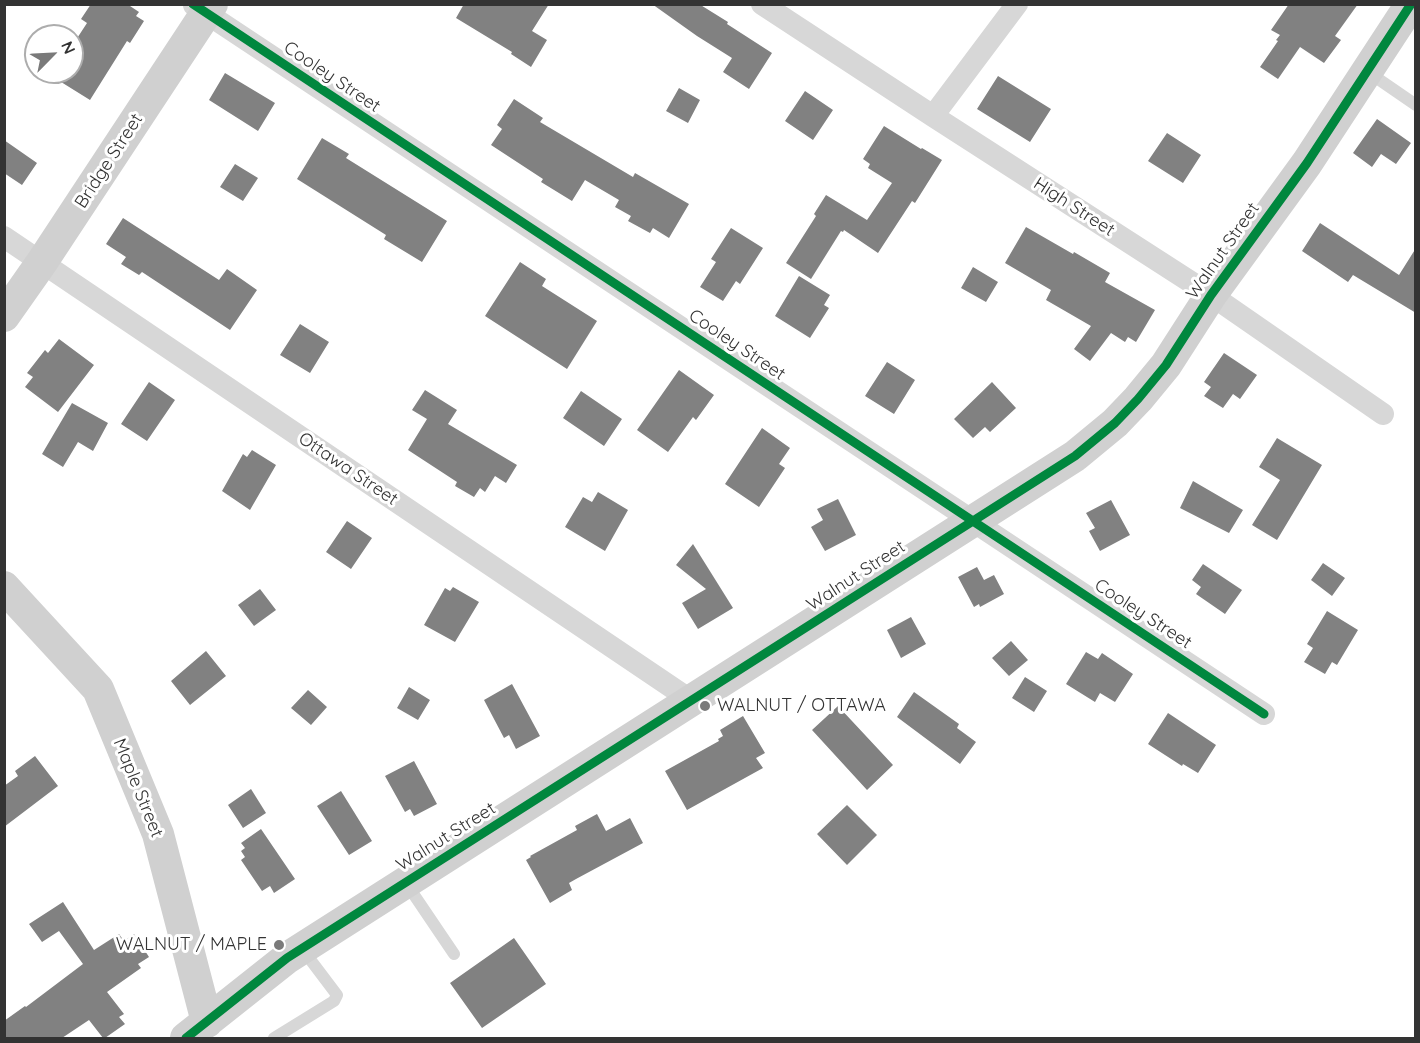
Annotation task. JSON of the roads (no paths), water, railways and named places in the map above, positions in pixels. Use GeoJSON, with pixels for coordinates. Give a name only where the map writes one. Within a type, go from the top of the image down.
{"type":"FeatureCollection","features":[{"type":"Feature","properties":{"kind":"street","name":"High Street"},"geometry":{"type":"LineString","coordinates":[[762,4],[1211,295],[1383,414]]}},
{"type":"Feature","properties":{"kind":"street"},"geometry":{"type":"LineString","coordinates":[[933,116],[1017,4]]}},
{"type":"Feature","properties":{"kind":"street","name":"Walnut Street"},"geometry":{"type":"LineString","coordinates":[[197,1030],[286,958],[1075,456],[1115,423],[1166,365],[1211,295],[1307,162],[1411,4]]}},
{"type":"Feature","properties":{"kind":"street","name":"Bridge Street"},"geometry":{"type":"LineString","coordinates":[[4,316],[42,262],[204,7]]}},
{"type":"Feature","properties":{"kind":"street","name":"Cooley Street"},"geometry":{"type":"LineString","coordinates":[[204,7],[1264,714]]}},
{"type":"Feature","properties":{"kind":"street","name":"Ottawa Street"},"geometry":{"type":"LineString","coordinates":[[4,237],[692,701]]}},
{"type":"Feature","properties":{"kind":"street","name":"Maple Street"},"geometry":{"type":"LineString","coordinates":[[4,587],[98,689],[158,834],[197,1030]]}},
{"type":"Feature","properties":{"kind":"lane"},"geometry":{"type":"LineString","coordinates":[[1367,72],[1416,105]]}},
{"type":"Feature","properties":{"kind":"lane"},"geometry":{"type":"LineString","coordinates":[[405,882],[454,954]]}},
{"type":"Feature","properties":{"kind":"lane"},"geometry":{"type":"LineString","coordinates":[[274,1038],[334,1001],[337,995],[302,949]]}},
{"type":"Feature","properties":{"kind":"place","name":"WALNUT / OTTAWA"},"geometry":{"type":"Point","coordinates":[705,706]}},
{"type":"Feature","properties":{"kind":"place","name":"WALNUT / MAPLE"},"geometry":{"type":"Point","coordinates":[279,945]}}]}
